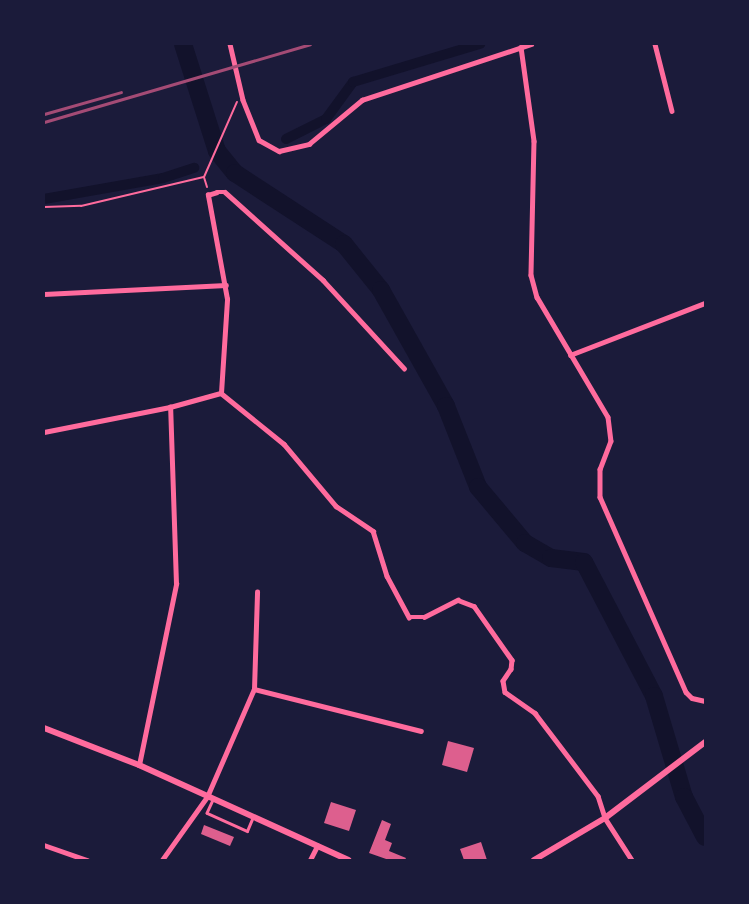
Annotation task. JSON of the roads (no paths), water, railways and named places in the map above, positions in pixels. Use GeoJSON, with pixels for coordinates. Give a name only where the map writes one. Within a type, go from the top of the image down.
{"type":"FeatureCollection","features":[{"type":"Feature","properties":{"kind":"main road"},"geometry":{"type":"LineString","coordinates":[[44,728],[139,765],[210,799],[348,860]]}},
{"type":"Feature","properties":{"kind":"main road"},"geometry":{"type":"LineString","coordinates":[[534,860],[605,818],[705,742]]}},
{"type":"Feature","properties":{"kind":"street"},"geometry":{"type":"LineString","coordinates":[[230,44],[243,100],[259,140],[279,151],[309,144],[362,100],[532,44]]}},
{"type":"Feature","properties":{"kind":"street"},"geometry":{"type":"LineString","coordinates":[[655,44],[672,111]]}},
{"type":"Feature","properties":{"kind":"street"},"geometry":{"type":"LineString","coordinates":[[521,47],[534,141],[531,275],[537,297],[608,417],[612,429],[600,469],[600,497],[686,692],[692,698],[705,701]]}},
{"type":"Feature","properties":{"kind":"street"},"geometry":{"type":"LineString","coordinates":[[221,393],[226,285],[208,194],[225,192],[323,280],[404,368]]}},
{"type":"Feature","properties":{"kind":"street"},"geometry":{"type":"LineString","coordinates":[[44,294],[226,285]]}},
{"type":"Feature","properties":{"kind":"street"},"geometry":{"type":"LineString","coordinates":[[570,355],[705,303]]}},
{"type":"Feature","properties":{"kind":"street"},"geometry":{"type":"LineString","coordinates":[[44,432],[170,408],[221,393]]}},
{"type":"Feature","properties":{"kind":"street"},"geometry":{"type":"LineString","coordinates":[[221,393],[284,444],[336,506],[373,531],[387,576],[409,617],[424,616],[458,600],[474,606],[512,660],[511,669],[503,681],[505,692],[536,714],[598,796],[605,818],[632,860]]}},
{"type":"Feature","properties":{"kind":"street"},"geometry":{"type":"LineString","coordinates":[[139,765],[176,584],[170,408]]}},
{"type":"Feature","properties":{"kind":"street"},"geometry":{"type":"LineString","coordinates":[[162,860],[210,799],[254,689],[257,592]]}},
{"type":"Feature","properties":{"kind":"street"},"geometry":{"type":"LineString","coordinates":[[254,689],[421,731]]}},
{"type":"Feature","properties":{"kind":"street"},"geometry":{"type":"LineString","coordinates":[[44,845],[87,860]]}},
{"type":"Feature","properties":{"kind":"street"},"geometry":{"type":"LineString","coordinates":[[310,860],[317,846]]}},
{"type":"Feature","properties":{"kind":"lane"},"geometry":{"type":"LineString","coordinates":[[210,799],[207,813],[247,831],[253,818]]}},
{"type":"Feature","properties":{"kind":"waterway"},"geometry":{"type":"LineString","coordinates":[[183,44],[217,151],[235,173],[344,244],[381,290],[446,406],[478,487],[525,543],[551,558],[584,562],[654,696],[684,797],[705,837]]}},
{"type":"Feature","properties":{"kind":"waterway"},"geometry":{"type":"LineString","coordinates":[[286,139],[326,119],[353,82],[480,44]]}},
{"type":"Feature","properties":{"kind":"waterway"},"geometry":{"type":"LineString","coordinates":[[44,199],[163,178],[194,168]]}},
{"type":"Feature","properties":{"kind":"railway"},"geometry":{"type":"LineString","coordinates":[[44,122],[310,44]]}},
{"type":"Feature","properties":{"kind":"railway"},"geometry":{"type":"LineString","coordinates":[[44,114],[121,92]]}}]}
